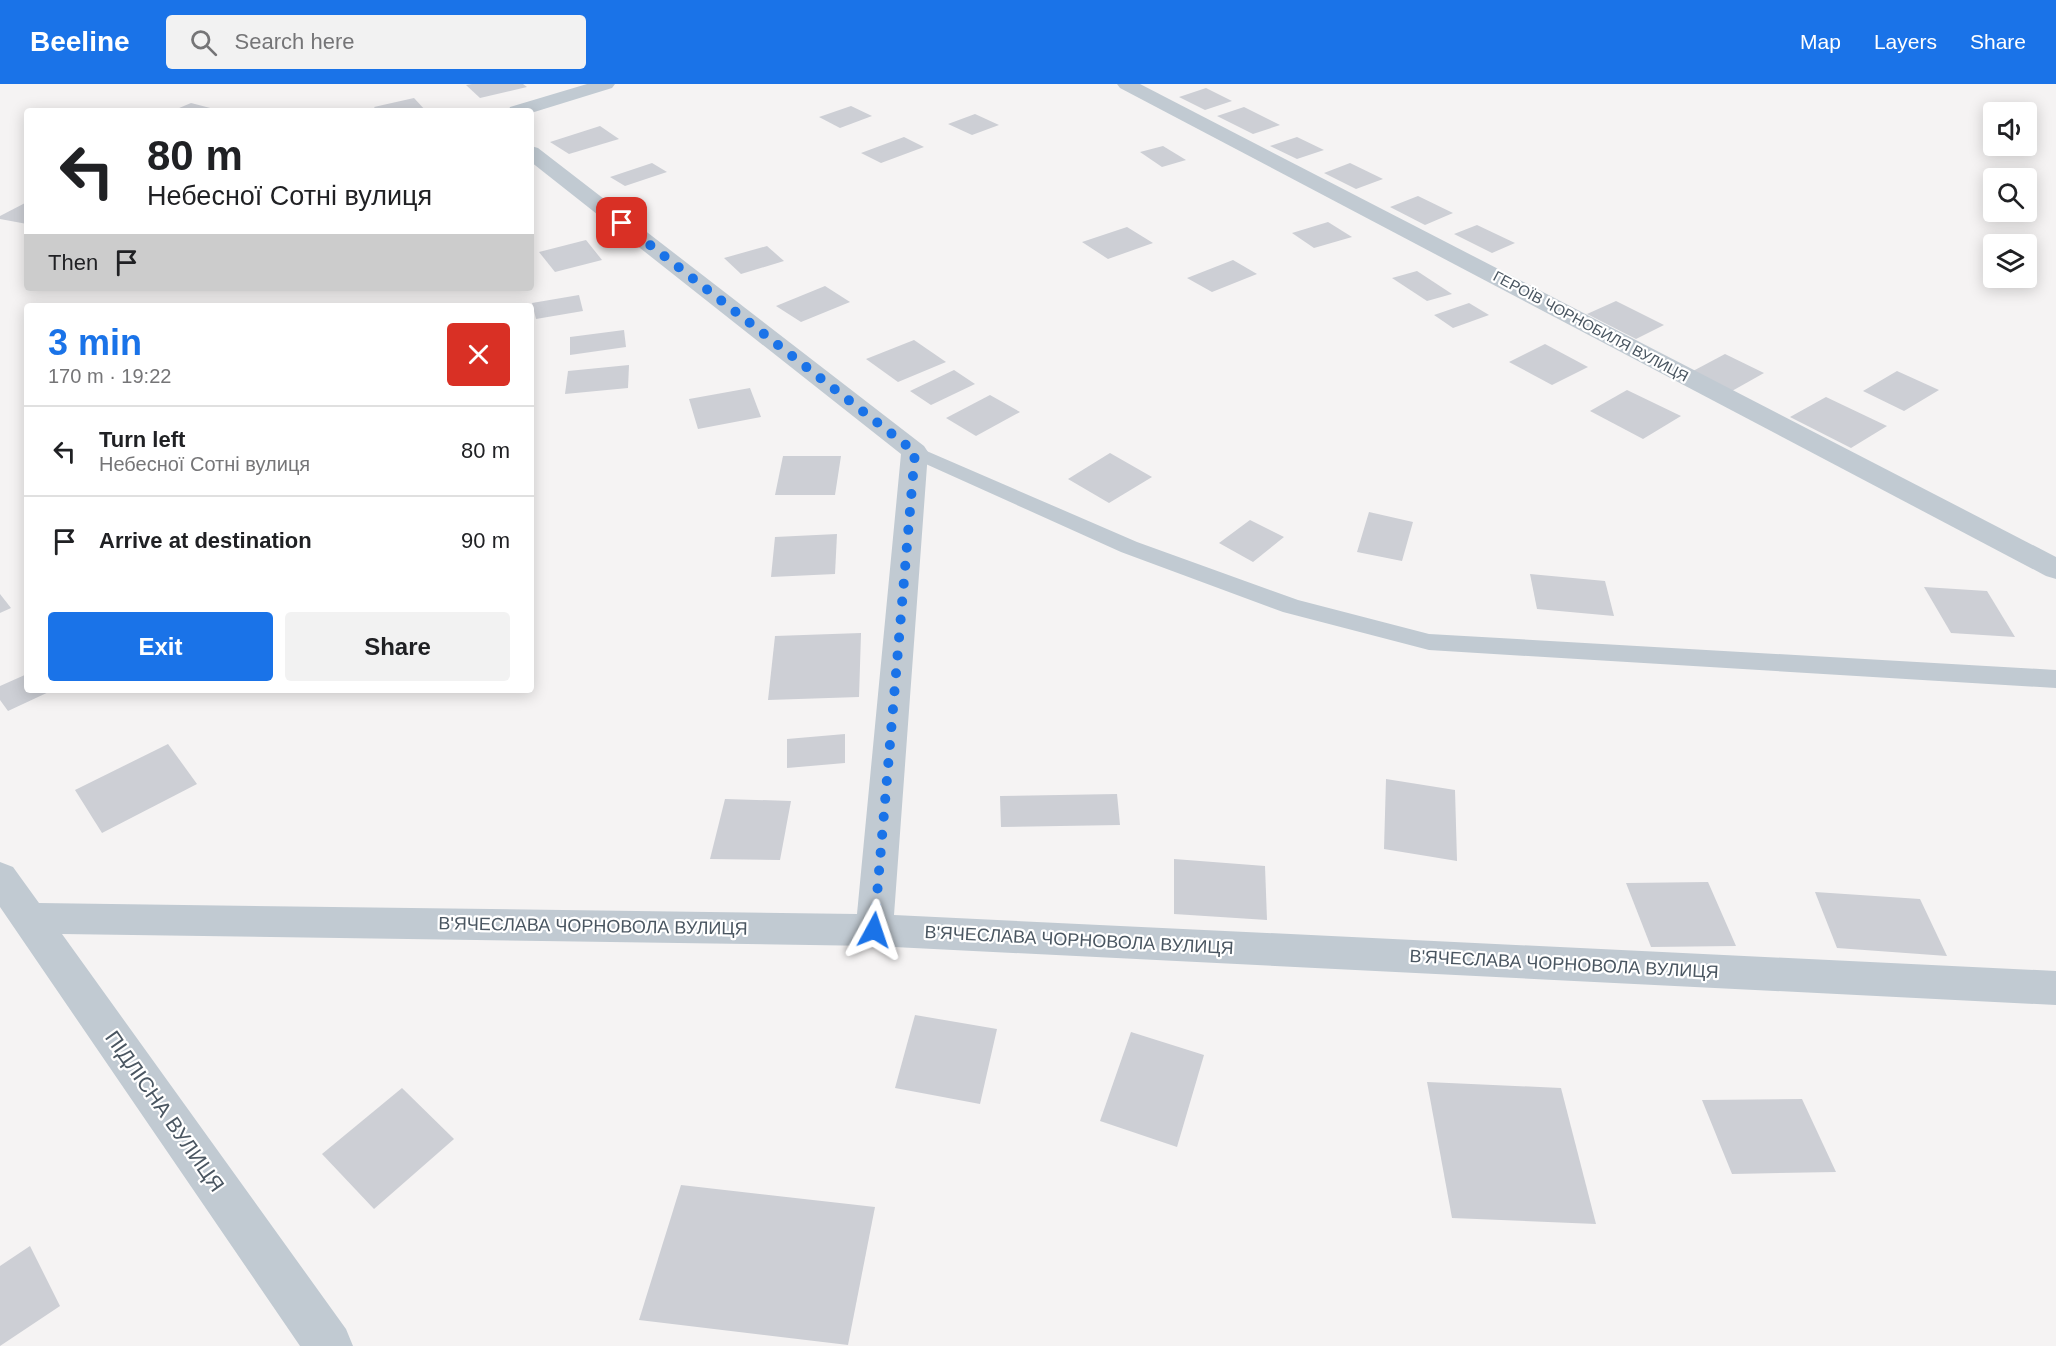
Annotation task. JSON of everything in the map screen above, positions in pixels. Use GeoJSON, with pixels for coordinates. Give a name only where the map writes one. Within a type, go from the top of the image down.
{"type":"FeatureCollection","features":[{"type":"Feature","properties":{"kind":"street"},"geometry":{"type":"LineString","coordinates":[[527,108],[606,84]]}},
{"type":"Feature","properties":{"kind":"street","name":"ГЕРОЇВ ЧОРНОБИЛЯ ВУЛИЦЯ"},"geometry":{"type":"LineString","coordinates":[[1126,84],[2056,569]]}},
{"type":"Feature","properties":{"kind":"street"},"geometry":{"type":"LineString","coordinates":[[534,154],[915,452],[874,930]]}},
{"type":"Feature","properties":{"kind":"street","name":"ПІДЛІСНА ВУЛИЦЯ"},"geometry":{"type":"LineString","coordinates":[[0,877],[329,1346]]}},
{"type":"Feature","properties":{"kind":"street","name":"В'ЯЧЕСЛАВА ЧОРНОВОЛА ВУЛИЦЯ"},"geometry":{"type":"LineString","coordinates":[[29,918],[874,930],[2056,988]]}},
{"type":"Feature","properties":{"kind":"lane"},"geometry":{"type":"LineString","coordinates":[[915,452],[1140,551],[1291,606],[1429,642],[2056,679]]}},
{"type":"Feature","properties":{"kind":"building"},"geometry":{"type":"Polygon","coordinates":[[[523,84],[527,87],[480,98],[466,85],[523,84]]]}},
{"type":"Feature","properties":{"kind":"building"},"geometry":{"type":"Polygon","coordinates":[[[1206,88],[1232,101],[1205,110],[1179,97],[1206,88]]]}},
{"type":"Feature","properties":{"kind":"building"},"geometry":{"type":"Polygon","coordinates":[[[414,98],[423,108],[375,108],[414,98]]]}},
{"type":"Feature","properties":{"kind":"building"},"geometry":{"type":"Polygon","coordinates":[[[191,103],[210,108],[179,108],[191,103]]]}},
{"type":"Feature","properties":{"kind":"building"},"geometry":{"type":"Polygon","coordinates":[[[851,106],[872,116],[840,128],[819,117],[851,106]]]}},
{"type":"Feature","properties":{"kind":"building"},"geometry":{"type":"Polygon","coordinates":[[[1244,107],[1280,125],[1253,134],[1217,116],[1244,107]]]}},
{"type":"Feature","properties":{"kind":"building"},"geometry":{"type":"Polygon","coordinates":[[[975,114],[999,125],[972,135],[948,124],[975,114]]]}},
{"type":"Feature","properties":{"kind":"building"},"geometry":{"type":"Polygon","coordinates":[[[600,126],[619,139],[569,154],[550,142],[600,126]]]}},
{"type":"Feature","properties":{"kind":"building"},"geometry":{"type":"Polygon","coordinates":[[[904,137],[924,147],[881,163],[861,153],[904,137]]]}},
{"type":"Feature","properties":{"kind":"building"},"geometry":{"type":"Polygon","coordinates":[[[1297,137],[1324,150],[1297,159],[1270,146],[1297,137]]]}},
{"type":"Feature","properties":{"kind":"building"},"geometry":{"type":"Polygon","coordinates":[[[1163,146],[1186,160],[1162,167],[1140,152],[1163,146]]]}},
{"type":"Feature","properties":{"kind":"building"},"geometry":{"type":"Polygon","coordinates":[[[652,163],[667,172],[625,186],[610,177],[652,163]]]}},
{"type":"Feature","properties":{"kind":"building"},"geometry":{"type":"Polygon","coordinates":[[[1350,163],[1383,179],[1356,189],[1324,173],[1350,163]]]}},
{"type":"Feature","properties":{"kind":"building"},"geometry":{"type":"Polygon","coordinates":[[[1418,196],[1453,213],[1425,225],[1390,207],[1418,196]]]}},
{"type":"Feature","properties":{"kind":"building"},"geometry":{"type":"Polygon","coordinates":[[[24,204],[24,223],[0,219],[0,216],[24,204]]]}},
{"type":"Feature","properties":{"kind":"building"},"geometry":{"type":"Polygon","coordinates":[[[1328,222],[1352,237],[1314,248],[1292,233],[1328,222]]]}},
{"type":"Feature","properties":{"kind":"building"},"geometry":{"type":"Polygon","coordinates":[[[1477,225],[1515,243],[1492,253],[1454,234],[1477,225]]]}},
{"type":"Feature","properties":{"kind":"building"},"geometry":{"type":"Polygon","coordinates":[[[1127,227],[1153,243],[1108,259],[1082,242],[1127,227]]]}},
{"type":"Feature","properties":{"kind":"building"},"geometry":{"type":"Polygon","coordinates":[[[586,240],[602,260],[555,272],[539,252],[586,240]]]}},
{"type":"Feature","properties":{"kind":"building"},"geometry":{"type":"Polygon","coordinates":[[[767,246],[784,261],[741,274],[724,258],[767,246]]]}},
{"type":"Feature","properties":{"kind":"building"},"geometry":{"type":"Polygon","coordinates":[[[1233,260],[1257,274],[1212,292],[1187,278],[1233,260]]]}},
{"type":"Feature","properties":{"kind":"building"},"geometry":{"type":"Polygon","coordinates":[[[1417,271],[1452,294],[1427,301],[1392,278],[1417,271]]]}},
{"type":"Feature","properties":{"kind":"building"},"geometry":{"type":"Polygon","coordinates":[[[825,286],[850,302],[801,322],[776,306],[825,286]]]}},
{"type":"Feature","properties":{"kind":"building"},"geometry":{"type":"Polygon","coordinates":[[[579,295],[583,311],[536,319],[534,303],[532,303],[579,295]]]}},
{"type":"Feature","properties":{"kind":"building"},"geometry":{"type":"Polygon","coordinates":[[[1616,301],[1664,325],[1636,339],[1587,314],[1616,301]]]}},
{"type":"Feature","properties":{"kind":"building"},"geometry":{"type":"Polygon","coordinates":[[[1469,303],[1489,315],[1453,328],[1434,315],[1469,303]]]}},
{"type":"Feature","properties":{"kind":"building"},"geometry":{"type":"Polygon","coordinates":[[[624,330],[626,347],[570,355],[570,337],[624,330]]]}},
{"type":"Feature","properties":{"kind":"building"},"geometry":{"type":"Polygon","coordinates":[[[914,340],[946,362],[898,382],[866,359],[914,340]]]}},
{"type":"Feature","properties":{"kind":"building"},"geometry":{"type":"Polygon","coordinates":[[[1545,344],[1588,367],[1552,385],[1509,362],[1545,344]]]}},
{"type":"Feature","properties":{"kind":"building"},"geometry":{"type":"Polygon","coordinates":[[[1725,354],[1764,373],[1732,391],[1693,371],[1725,354]]]}},
{"type":"Feature","properties":{"kind":"building"},"geometry":{"type":"Polygon","coordinates":[[[629,365],[628,388],[565,394],[568,371],[629,365]]]}},
{"type":"Feature","properties":{"kind":"building"},"geometry":{"type":"Polygon","coordinates":[[[954,370],[975,384],[931,405],[910,391],[954,370]]]}},
{"type":"Feature","properties":{"kind":"building"},"geometry":{"type":"Polygon","coordinates":[[[1897,371],[1939,390],[1904,411],[1863,391],[1897,371]]]}},
{"type":"Feature","properties":{"kind":"building"},"geometry":{"type":"Polygon","coordinates":[[[750,388],[761,417],[698,429],[689,399],[750,388]]]}},
{"type":"Feature","properties":{"kind":"building"},"geometry":{"type":"Polygon","coordinates":[[[1627,390],[1681,416],[1643,439],[1590,411],[1627,390]]]}},
{"type":"Feature","properties":{"kind":"building"},"geometry":{"type":"Polygon","coordinates":[[[990,395],[1020,412],[976,436],[946,418],[990,395]]]}},
{"type":"Feature","properties":{"kind":"building"},"geometry":{"type":"Polygon","coordinates":[[[1826,397],[1887,426],[1851,448],[1790,417],[1826,397]]]}},
{"type":"Feature","properties":{"kind":"building"},"geometry":{"type":"Polygon","coordinates":[[[1110,453],[1152,477],[1109,503],[1068,479],[1110,453]]]}},
{"type":"Feature","properties":{"kind":"building"},"geometry":{"type":"Polygon","coordinates":[[[783,456],[841,456],[835,495],[775,495],[783,456]]]}},
{"type":"Feature","properties":{"kind":"building"},"geometry":{"type":"Polygon","coordinates":[[[1369,512],[1413,522],[1402,561],[1357,552],[1369,512]]]}},
{"type":"Feature","properties":{"kind":"building"},"geometry":{"type":"Polygon","coordinates":[[[1250,520],[1284,537],[1253,562],[1219,543],[1250,520]]]}},
{"type":"Feature","properties":{"kind":"building"},"geometry":{"type":"Polygon","coordinates":[[[837,534],[835,574],[771,577],[775,537],[837,534]]]}},
{"type":"Feature","properties":{"kind":"building"},"geometry":{"type":"Polygon","coordinates":[[[1530,574],[1605,581],[1614,616],[1537,609],[1530,574]]]}},
{"type":"Feature","properties":{"kind":"building"},"geometry":{"type":"Polygon","coordinates":[[[1924,587],[1987,591],[2015,637],[1951,633],[1924,587]]]}},
{"type":"Feature","properties":{"kind":"building"},"geometry":{"type":"Polygon","coordinates":[[[0,594],[11,608],[0,613],[0,594]]]}},
{"type":"Feature","properties":{"kind":"building"},"geometry":{"type":"Polygon","coordinates":[[[861,633],[859,697],[768,700],[775,636],[861,633]]]}},
{"type":"Feature","properties":{"kind":"building"},"geometry":{"type":"Polygon","coordinates":[[[24,675],[24,693],[47,693],[8,711],[0,700],[0,686],[24,675]]]}},
{"type":"Feature","properties":{"kind":"building"},"geometry":{"type":"Polygon","coordinates":[[[845,734],[845,763],[787,768],[787,739],[845,734]]]}},
{"type":"Feature","properties":{"kind":"building"},"geometry":{"type":"Polygon","coordinates":[[[168,744],[197,784],[102,833],[75,790],[168,744]]]}},
{"type":"Feature","properties":{"kind":"building"},"geometry":{"type":"Polygon","coordinates":[[[1386,779],[1455,790],[1457,861],[1384,849],[1386,779]]]}},
{"type":"Feature","properties":{"kind":"building"},"geometry":{"type":"Polygon","coordinates":[[[1117,794],[1120,825],[1001,827],[1000,796],[1117,794]]]}},
{"type":"Feature","properties":{"kind":"building"},"geometry":{"type":"Polygon","coordinates":[[[725,799],[791,801],[780,860],[710,859],[725,799]]]}},
{"type":"Feature","properties":{"kind":"building"},"geometry":{"type":"Polygon","coordinates":[[[1174,859],[1265,866],[1267,920],[1174,914],[1174,859]]]}},
{"type":"Feature","properties":{"kind":"building"},"geometry":{"type":"Polygon","coordinates":[[[1708,882],[1736,946],[1651,947],[1626,883],[1708,882]]]}},
{"type":"Feature","properties":{"kind":"building"},"geometry":{"type":"Polygon","coordinates":[[[1815,892],[1920,899],[1947,956],[1837,948],[1815,892]]]}},
{"type":"Feature","properties":{"kind":"building"},"geometry":{"type":"Polygon","coordinates":[[[915,1015],[997,1029],[980,1104],[895,1088],[915,1015]]]}},
{"type":"Feature","properties":{"kind":"building"},"geometry":{"type":"Polygon","coordinates":[[[1131,1032],[1204,1055],[1177,1147],[1100,1121],[1131,1032]]]}},
{"type":"Feature","properties":{"kind":"building"},"geometry":{"type":"Polygon","coordinates":[[[1427,1082],[1561,1088],[1596,1224],[1452,1218],[1427,1082]]]}},
{"type":"Feature","properties":{"kind":"building"},"geometry":{"type":"Polygon","coordinates":[[[402,1088],[454,1139],[374,1209],[322,1154],[402,1088]]]}},
{"type":"Feature","properties":{"kind":"building"},"geometry":{"type":"Polygon","coordinates":[[[1802,1099],[1836,1172],[1732,1174],[1702,1100],[1802,1099]]]}},
{"type":"Feature","properties":{"kind":"building"},"geometry":{"type":"Polygon","coordinates":[[[681,1185],[875,1207],[848,1345],[639,1320],[681,1185]]]}},
{"type":"Feature","properties":{"kind":"building"},"geometry":{"type":"Polygon","coordinates":[[[30,1246],[60,1306],[0,1346],[0,1266],[30,1246]]]}},
{"type":"Feature","properties":{"kind":"route"},"geometry":{"type":"LineString","coordinates":[[622,223],[915,452],[874,930]]}}]}
